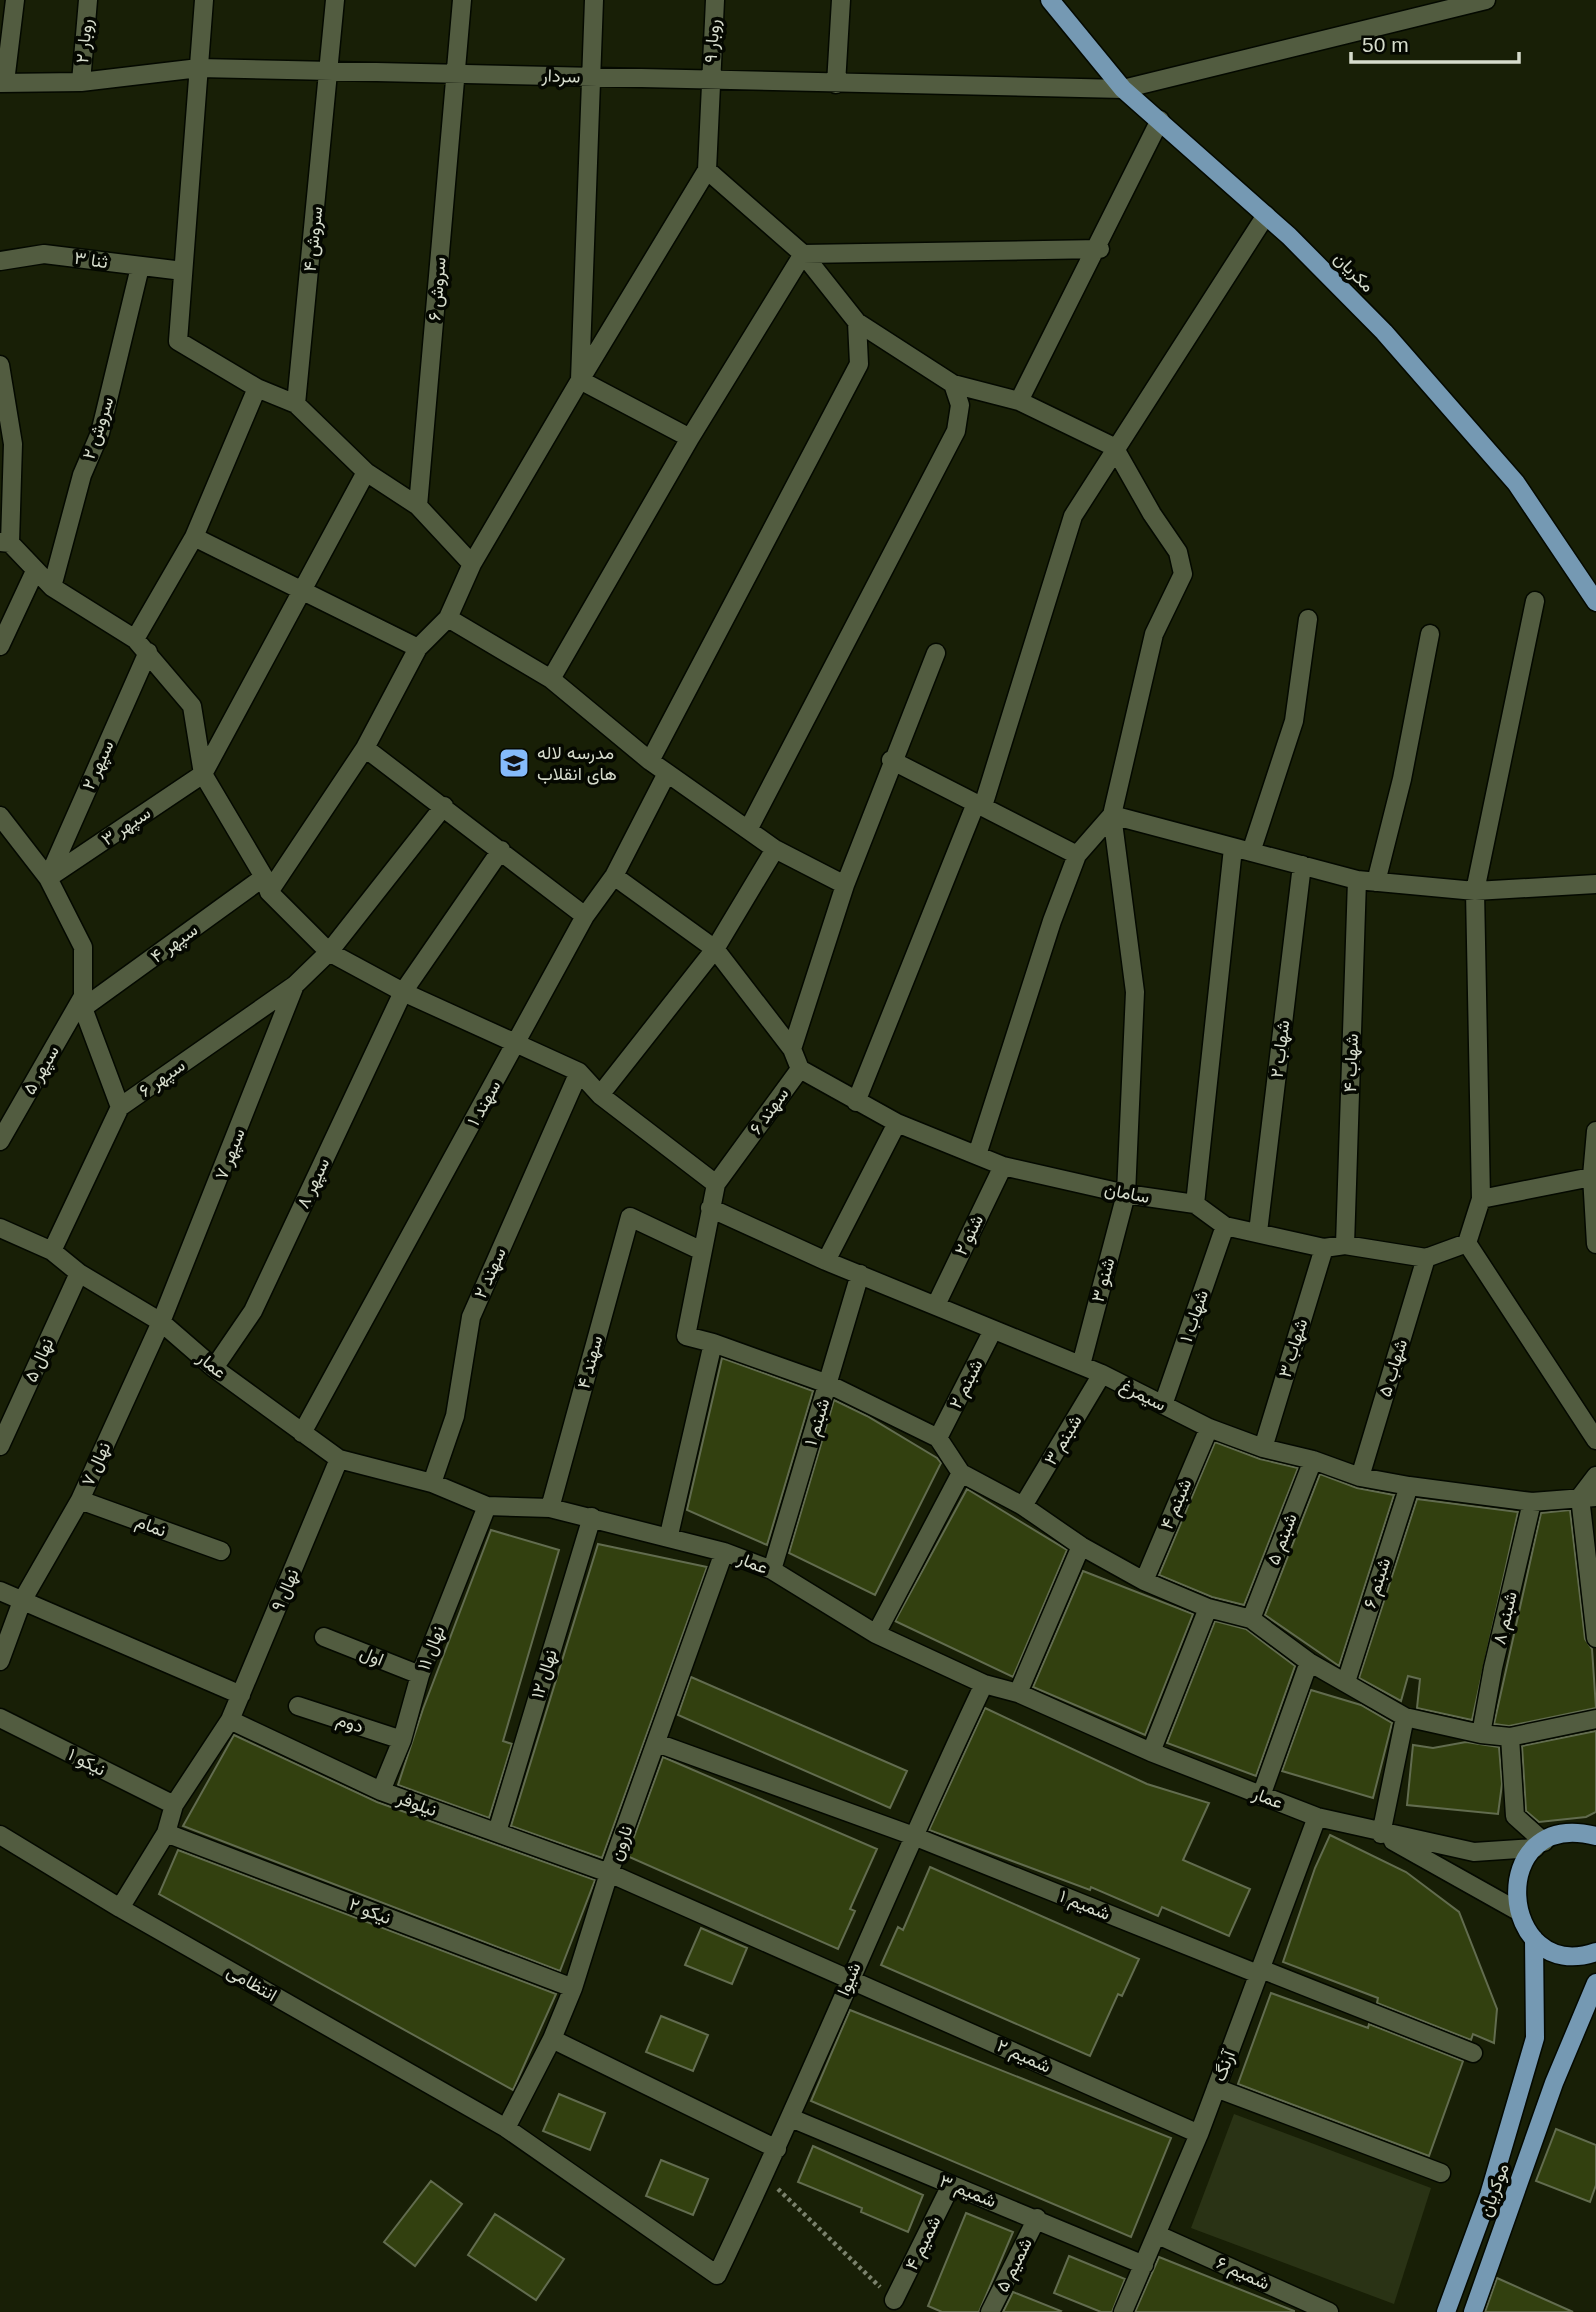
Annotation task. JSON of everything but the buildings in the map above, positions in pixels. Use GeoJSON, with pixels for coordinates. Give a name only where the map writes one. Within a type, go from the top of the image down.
{"type":"FeatureCollection","features":[{"type":"Feature","properties":{"kind":"main road","name":"مکریان"},"geometry":{"type":"LineString","coordinates":[[1050,0],[1123,89],[1266,215],[1384,332],[1454,409],[1516,483],[1596,603]]}},
{"type":"Feature","properties":{"kind":"main road"},"geometry":{"type":"LineString","coordinates":[[1596,1836],[1582,1833],[1562,1834],[1540,1845],[1517,1876],[1517,1910],[1534,1939],[1551,1951],[1572,1956],[1596,1952]]}},
{"type":"Feature","properties":{"kind":"main road"},"geometry":{"type":"LineString","coordinates":[[1446,2312],[1489,2195],[1535,2038],[1534,1939]]}},
{"type":"Feature","properties":{"kind":"main road","name":"موکریان"},"geometry":{"type":"LineString","coordinates":[[1473,2312],[1554,2083],[1596,1983]]}},
{"type":"Feature","properties":{"kind":"street"},"geometry":{"type":"LineString","coordinates":[[2,82],[15,0]]}},
{"type":"Feature","properties":{"kind":"street","name":"روبار ۲"},"geometry":{"type":"LineString","coordinates":[[81,82],[88,0]]}},
{"type":"Feature","properties":{"kind":"street"},"geometry":{"type":"LineString","coordinates":[[204,0],[178,341],[257,387],[296,404],[366,471],[418,506],[472,564]]}},
{"type":"Feature","properties":{"kind":"street","name":"سروش ۴"},"geometry":{"type":"LineString","coordinates":[[296,404],[335,0]]}},
{"type":"Feature","properties":{"kind":"street","name":"سروش ۶"},"geometry":{"type":"LineString","coordinates":[[418,506],[462,0]]}},
{"type":"Feature","properties":{"kind":"street"},"geometry":{"type":"LineString","coordinates":[[580,380],[594,0]]}},
{"type":"Feature","properties":{"kind":"street","name":"روبار ۹"},"geometry":{"type":"LineString","coordinates":[[707,170],[715,0]]}},
{"type":"Feature","properties":{"kind":"street"},"geometry":{"type":"LineString","coordinates":[[836,85],[841,0]]}},
{"type":"Feature","properties":{"kind":"street","name":"سردار"},"geometry":{"type":"LineString","coordinates":[[2,82],[81,82],[199,68],[330,73],[456,72],[836,85],[1123,89],[1486,0]]}},
{"type":"Feature","properties":{"kind":"street"},"geometry":{"type":"LineString","coordinates":[[1019,401],[1098,249],[1160,120]]}},
{"type":"Feature","properties":{"kind":"street"},"geometry":{"type":"LineString","coordinates":[[267,884],[365,748],[418,648],[448,618],[472,564],[707,170],[803,254],[857,322],[953,384],[1019,401],[1115,447],[1152,514],[1178,552],[1183,574],[1154,634],[1112,815],[1077,855],[1052,921],[977,1155]]}},
{"type":"Feature","properties":{"kind":"street"},"geometry":{"type":"LineString","coordinates":[[856,1102],[979,805],[1073,516],[1266,215]]}},
{"type":"Feature","properties":{"kind":"street"},"geometry":{"type":"LineString","coordinates":[[803,254],[1098,249]]}},
{"type":"Feature","properties":{"kind":"street","name":"ثنا ۳"},"geometry":{"type":"LineString","coordinates":[[0,261],[44,254],[183,271]]}},
{"type":"Feature","properties":{"kind":"street"},"geometry":{"type":"LineString","coordinates":[[551,679],[690,438],[803,254]]}},
{"type":"Feature","properties":{"kind":"street","name":"سروش ۲"},"geometry":{"type":"LineString","coordinates":[[52,587],[82,475],[100,433],[140,267]]}},
{"type":"Feature","properties":{"kind":"street"},"geometry":{"type":"LineString","coordinates":[[650,761],[859,364],[857,322]]}},
{"type":"Feature","properties":{"kind":"street"},"geometry":{"type":"LineString","coordinates":[[0,365],[13,444],[5,542],[52,587],[142,646],[192,706],[203,774],[267,884],[329,952],[403,992],[579,1072],[600,1095],[716,1185]]}},
{"type":"Feature","properties":{"kind":"street"},"geometry":{"type":"LineString","coordinates":[[580,380],[690,438]]}},
{"type":"Feature","properties":{"kind":"street"},"geometry":{"type":"LineString","coordinates":[[749,828],[956,431],[960,405],[953,384]]}},
{"type":"Feature","properties":{"kind":"street","name":"سپهر ۲"},"geometry":{"type":"LineString","coordinates":[[48,878],[142,646],[194,537],[257,387]]}},
{"type":"Feature","properties":{"kind":"street"},"geometry":{"type":"LineString","coordinates":[[203,774],[366,471]]}},
{"type":"Feature","properties":{"kind":"street"},"geometry":{"type":"LineString","coordinates":[[194,537],[418,648]]}},
{"type":"Feature","properties":{"kind":"street"},"geometry":{"type":"LineString","coordinates":[[0,646],[35,571]]}},
{"type":"Feature","properties":{"kind":"street"},"geometry":{"type":"LineString","coordinates":[[1535,601],[1475,891],[1481,1199],[1467,1243],[1596,1440]]}},
{"type":"Feature","properties":{"kind":"street"},"geometry":{"type":"LineString","coordinates":[[448,618],[551,679],[650,761],[749,828],[775,849],[845,885]]}},
{"type":"Feature","properties":{"kind":"street"},"geometry":{"type":"LineString","coordinates":[[1251,852],[1294,721],[1308,619]]}},
{"type":"Feature","properties":{"kind":"street"},"geometry":{"type":"LineString","coordinates":[[1376,882],[1402,779],[1430,634]]}},
{"type":"Feature","properties":{"kind":"street"},"geometry":{"type":"LineString","coordinates":[[792,1049],[845,885],[891,760],[936,653]]}},
{"type":"Feature","properties":{"kind":"street"},"geometry":{"type":"LineString","coordinates":[[365,748],[585,916]]}},
{"type":"Feature","properties":{"kind":"street"},"geometry":{"type":"LineString","coordinates":[[891,760],[1077,855]]}},
{"type":"Feature","properties":{"kind":"street","name":"سهند ۱"},"geometry":{"type":"LineString","coordinates":[[302,1433],[585,916],[614,876],[667,773]]}},
{"type":"Feature","properties":{"kind":"street","name":"سپهر ۳"},"geometry":{"type":"LineString","coordinates":[[48,878],[203,774]]}},
{"type":"Feature","properties":{"kind":"street","name":"سپهر ۶"},"geometry":{"type":"LineString","coordinates":[[52,1251],[120,1107],[295,985],[329,952],[444,806]]}},
{"type":"Feature","properties":{"kind":"street"},"geometry":{"type":"LineString","coordinates":[[1112,815],[1357,880],[1475,891],[1596,884]]}},
{"type":"Feature","properties":{"kind":"street","name":"شنو ۳"},"geometry":{"type":"LineString","coordinates":[[1081,1365],[1126,1194],[1135,992],[1112,815]]}},
{"type":"Feature","properties":{"kind":"street"},"geometry":{"type":"LineString","coordinates":[[0,816],[48,878],[83,947],[82,1003],[120,1107]]}},
{"type":"Feature","properties":{"kind":"street"},"geometry":{"type":"LineString","coordinates":[[1195,1205],[1233,848]]}},
{"type":"Feature","properties":{"kind":"street"},"geometry":{"type":"LineString","coordinates":[[600,1095],[715,949],[775,849]]}},
{"type":"Feature","properties":{"kind":"street","name":"سپهر ۸"},"geometry":{"type":"LineString","coordinates":[[214,1368],[253,1311],[403,992],[501,850]]}},
{"type":"Feature","properties":{"kind":"street","name":"شهاب ۲"},"geometry":{"type":"LineString","coordinates":[[1258,1233],[1302,865]]}},
{"type":"Feature","properties":{"kind":"street","name":"سهند ۶"},"geometry":{"type":"LineString","coordinates":[[614,876],[715,949],[792,1049],[800,1069],[716,1185],[686,1336],[713,1343]]}},
{"type":"Feature","properties":{"kind":"street","name":"شهاب ۴"},"geometry":{"type":"LineString","coordinates":[[1345,1245],[1357,880]]}},
{"type":"Feature","properties":{"kind":"street","name":"سپهر ۴"},"geometry":{"type":"LineString","coordinates":[[82,1003],[267,884]]}},
{"type":"Feature","properties":{"kind":"street","name":"سپهر ۷"},"geometry":{"type":"LineString","coordinates":[[161,1322],[295,985]]}},
{"type":"Feature","properties":{"kind":"street","name":"سپهر ۵"},"geometry":{"type":"LineString","coordinates":[[0,1141],[82,1003]]}},
{"type":"Feature","properties":{"kind":"street","name":"سامان"},"geometry":{"type":"LineString","coordinates":[[800,1069],[897,1123],[1003,1166],[1126,1194],[1195,1205],[1225,1226],[1324,1248],[1345,1245],[1426,1258],[1467,1243]]}},
{"type":"Feature","properties":{"kind":"street","name":"سهند ۲"},"geometry":{"type":"LineString","coordinates":[[432,1483],[455,1416],[471,1317],[579,1072]]}},
{"type":"Feature","properties":{"kind":"street"},"geometry":{"type":"LineString","coordinates":[[826,1261],[897,1123]]}},
{"type":"Feature","properties":{"kind":"street"},"geometry":{"type":"LineString","coordinates":[[1596,1131],[1596,1244]]}},
{"type":"Feature","properties":{"kind":"street","name":"شنو ۲"},"geometry":{"type":"LineString","coordinates":[[936,1305],[1003,1166]]}},
{"type":"Feature","properties":{"kind":"street"},"geometry":{"type":"LineString","coordinates":[[1481,1199],[1594,1176]]}},
{"type":"Feature","properties":{"kind":"street","name":"سیمرغ"},"geometry":{"type":"LineString","coordinates":[[710,1208],[826,1261],[1102,1374],[1209,1428],[1262,1448],[1313,1460],[1360,1478],[1409,1486],[1532,1502],[1588,1497]]}},
{"type":"Feature","properties":{"kind":"street","name":"سهند ۴"},"geometry":{"type":"LineString","coordinates":[[550,1508],[630,1217],[702,1251]]}},
{"type":"Feature","properties":{"kind":"street","name":"شهاب ۱"},"geometry":{"type":"LineString","coordinates":[[1163,1405],[1225,1226]]}},
{"type":"Feature","properties":{"kind":"street","name":"عمار"},"geometry":{"type":"LineString","coordinates":[[0,1228],[52,1251],[79,1273],[161,1322],[214,1368],[339,1459],[432,1483],[487,1506],[550,1508],[670,1535],[724,1552],[772,1570],[876,1634],[984,1684],[1018,1693],[1151,1752],[1317,1817],[1381,1834],[1474,1852],[1540,1845]]}},
{"type":"Feature","properties":{"kind":"street","name":"شهاب ۳"},"geometry":{"type":"LineString","coordinates":[[1262,1448],[1324,1248]]}},
{"type":"Feature","properties":{"kind":"street","name":"شهاب ۵"},"geometry":{"type":"LineString","coordinates":[[1360,1478],[1426,1258]]}},
{"type":"Feature","properties":{"kind":"street","name":"نهال ۵"},"geometry":{"type":"LineString","coordinates":[[0,1446],[79,1273]]}},
{"type":"Feature","properties":{"kind":"street","name":"شبنم ۱"},"geometry":{"type":"LineString","coordinates":[[772,1570],[860,1273]]}},
{"type":"Feature","properties":{"kind":"street","name":"نهال ۷"},"geometry":{"type":"LineString","coordinates":[[0,1661],[22,1601],[80,1500],[161,1322]]}},
{"type":"Feature","properties":{"kind":"street","name":"شبنم ۲"},"geometry":{"type":"LineString","coordinates":[[938,1438],[993,1330]]}},
{"type":"Feature","properties":{"kind":"street"},"geometry":{"type":"LineString","coordinates":[[670,1535],[713,1343],[828,1384],[938,1438],[961,1473],[1023,1506],[1081,1546],[1144,1581],[1208,1608],[1251,1619],[1309,1662],[1405,1717],[1482,1734],[1510,1737],[1596,1719]]}},
{"type":"Feature","properties":{"kind":"street","name":"شبنم ۳"},"geometry":{"type":"LineString","coordinates":[[1023,1506],[1102,1374]]}},
{"type":"Feature","properties":{"kind":"street","name":"شبنم ۴"},"geometry":{"type":"LineString","coordinates":[[1144,1581],[1209,1428]]}},
{"type":"Feature","properties":{"kind":"street","name":"نهال ۹"},"geometry":{"type":"LineString","coordinates":[[120,1908],[166,1833],[174,1805],[230,1720],[339,1459]]}},
{"type":"Feature","properties":{"kind":"street","name":"شبنم ۵"},"geometry":{"type":"LineString","coordinates":[[1251,1619],[1313,1460]]}},
{"type":"Feature","properties":{"kind":"street"},"geometry":{"type":"LineString","coordinates":[[876,1634],[961,1473]]}},
{"type":"Feature","properties":{"kind":"street"},"geometry":{"type":"LineString","coordinates":[[1596,1476],[1588,1497],[1596,1638]]}},
{"type":"Feature","properties":{"kind":"street","name":"شبنم ۶"},"geometry":{"type":"LineString","coordinates":[[1346,1682],[1409,1486]]}},
{"type":"Feature","properties":{"kind":"street","name":"نمام"},"geometry":{"type":"LineString","coordinates":[[80,1500],[221,1551]]}},
{"type":"Feature","properties":{"kind":"street","name":"شبنم ۸"},"geometry":{"type":"LineString","coordinates":[[1482,1734],[1493,1668],[1532,1502]]}},
{"type":"Feature","properties":{"kind":"street","name":"نهال ۱۱"},"geometry":{"type":"LineString","coordinates":[[381,1791],[402,1740],[420,1675],[487,1506]]}},
{"type":"Feature","properties":{"kind":"street","name":"نهال ۱۲"},"geometry":{"type":"LineString","coordinates":[[496,1832],[592,1517]]}},
{"type":"Feature","properties":{"kind":"street"},"geometry":{"type":"LineString","coordinates":[[1018,1693],[1081,1546]]}},
{"type":"Feature","properties":{"kind":"street","name":"نارون"},"geometry":{"type":"LineString","coordinates":[[506,2128],[552,2039],[573,1988],[609,1873],[724,1552]]}},
{"type":"Feature","properties":{"kind":"street"},"geometry":{"type":"LineString","coordinates":[[0,1591],[241,1695]]}},
{"type":"Feature","properties":{"kind":"street"},"geometry":{"type":"LineString","coordinates":[[1151,1752],[1208,1608]]}},
{"type":"Feature","properties":{"kind":"street","name":"اول"},"geometry":{"type":"LineString","coordinates":[[324,1637],[420,1675]]}},
{"type":"Feature","properties":{"kind":"street"},"geometry":{"type":"LineString","coordinates":[[1261,1796],[1309,1662]]}},
{"type":"Feature","properties":{"kind":"street","name":"شیوا"},"geometry":{"type":"LineString","coordinates":[[717,2275],[791,2118],[911,1835],[984,1684]]}},
{"type":"Feature","properties":{"kind":"street","name":"دوم"},"geometry":{"type":"LineString","coordinates":[[298,1706],[402,1740]]}},
{"type":"Feature","properties":{"kind":"street"},"geometry":{"type":"LineString","coordinates":[[1405,1717],[1381,1834],[1517,1910]]}},
{"type":"Feature","properties":{"kind":"street","name":"نیکو ۱"},"geometry":{"type":"LineString","coordinates":[[0,1718],[174,1805]]}},
{"type":"Feature","properties":{"kind":"street","name":"نیلوفر"},"geometry":{"type":"LineString","coordinates":[[230,1720],[381,1791],[609,1873]]}},
{"type":"Feature","properties":{"kind":"street"},"geometry":{"type":"LineString","coordinates":[[1510,1737],[1516,1815],[1540,1845]]}},
{"type":"Feature","properties":{"kind":"street","name":"شمیم ۱"},"geometry":{"type":"LineString","coordinates":[[657,1743],[911,1835],[1473,2053]]}},
{"type":"Feature","properties":{"kind":"street","name":"آرنگ"},"geometry":{"type":"LineString","coordinates":[[1123,2312],[1199,2134],[1317,1817]]}},
{"type":"Feature","properties":{"kind":"street","name":"نیکو ۲"},"geometry":{"type":"LineString","coordinates":[[166,1833],[573,1988]]}},
{"type":"Feature","properties":{"kind":"street","name":"انتظامی"},"geometry":{"type":"LineString","coordinates":[[0,1835],[120,1908],[506,2128],[717,2275]]}},
{"type":"Feature","properties":{"kind":"street","name":"شمیم ۲"},"geometry":{"type":"LineString","coordinates":[[609,1873],[1199,2134]]}},
{"type":"Feature","properties":{"kind":"street"},"geometry":{"type":"LineString","coordinates":[[552,2039],[777,2148]]}},
{"type":"Feature","properties":{"kind":"street"},"geometry":{"type":"LineString","coordinates":[[1216,2088],[1441,2173]]}},
{"type":"Feature","properties":{"kind":"street","name":"شمیم ۳"},"geometry":{"type":"LineString","coordinates":[[791,2118],[1037,2218],[1144,2265]]}},
{"type":"Feature","properties":{"kind":"street","name":"شمیم ۴"},"geometry":{"type":"LineString","coordinates":[[894,2300],[951,2185]]}},
{"type":"Feature","properties":{"kind":"street","name":"شمیم ۵"},"geometry":{"type":"LineString","coordinates":[[990,2312],[1037,2218]]}},
{"type":"Feature","properties":{"kind":"street","name":"شمیم ۶"},"geometry":{"type":"LineString","coordinates":[[1158,2235],[1329,2312]]}},
{"type":"Feature","properties":{"kind":"path"},"geometry":{"type":"LineString","coordinates":[[765,2176],[894,2300]]}},
{"type":"Feature","properties":{"kind":"green space"},"geometry":{"type":"Polygon","coordinates":[[[1234,2114],[1431,2188],[1394,2304],[1191,2228],[1234,2114]]]}},
{"type":"Feature","properties":{"kind":"place","name":"مدرسه لاله های انقلاب"},"geometry":{"type":"Point","coordinates":[514,763]}}]}
